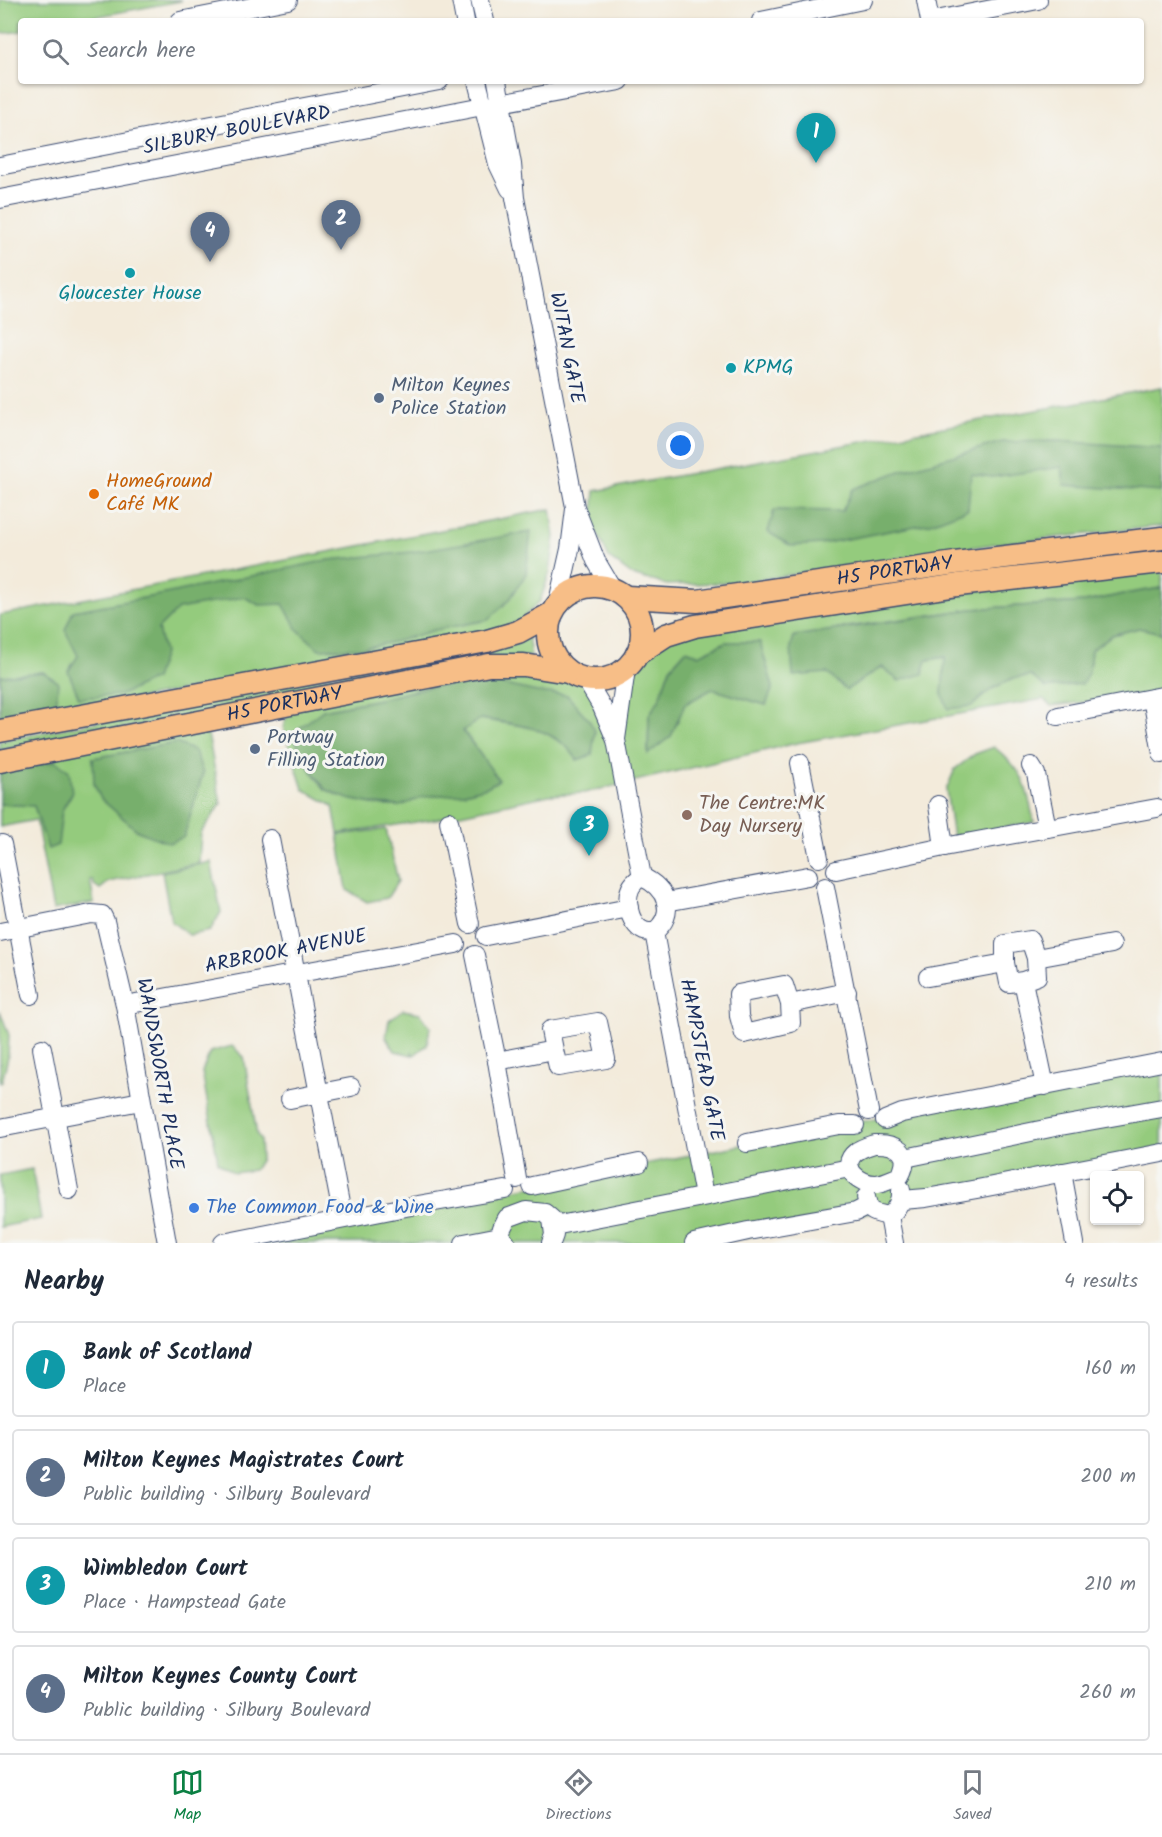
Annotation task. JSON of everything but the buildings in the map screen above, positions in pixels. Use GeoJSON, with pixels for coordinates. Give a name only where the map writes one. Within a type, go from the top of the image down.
{"type":"FeatureCollection","features":[{"type":"Feature","properties":{"kind":"main road","name":"H5 PORTWAY"},"geometry":{"type":"LineString","coordinates":[[619,593],[697,601],[955,562],[1162,538]]}},
{"type":"Feature","properties":{"kind":"main road","name":"H5 PORTWAY"},"geometry":{"type":"LineString","coordinates":[[631,662],[666,635],[695,626],[958,585],[1162,562]]}},
{"type":"Feature","properties":{"kind":"main road"},"geometry":{"type":"LineString","coordinates":[[597,585],[619,593],[636,609],[642,624],[642,640],[631,662],[614,676],[600,680],[577,676],[556,661],[549,646],[547,630],[554,608],[569,592],[583,586],[597,585]]}},
{"type":"Feature","properties":{"kind":"main road","name":"H5 PORTWAY"},"geometry":{"type":"LineString","coordinates":[[0,731],[487,641],[518,632],[554,608]]}},
{"type":"Feature","properties":{"kind":"main road","name":"H5 PORTWAY"},"geometry":{"type":"LineString","coordinates":[[0,761],[489,665],[525,664],[577,676]]}},
{"type":"Feature","properties":{"kind":"street"},"geometry":{"type":"LineString","coordinates":[[195,18],[288,0]]}},
{"type":"Feature","properties":{"kind":"street"},"geometry":{"type":"LineString","coordinates":[[461,0],[464,18]]}},
{"type":"Feature","properties":{"kind":"street"},"geometry":{"type":"LineString","coordinates":[[480,0],[484,18]]}},
{"type":"Feature","properties":{"kind":"street"},"geometry":{"type":"LineString","coordinates":[[776,18],[863,0]]}},
{"type":"Feature","properties":{"kind":"street"},"geometry":{"type":"LineString","coordinates":[[926,0],[929,18]]}},
{"type":"Feature","properties":{"kind":"street"},"geometry":{"type":"LineString","coordinates":[[945,18],[1038,0]]}},
{"type":"Feature","properties":{"kind":"street","name":"SILBURY BOULEVARD"},"geometry":{"type":"LineString","coordinates":[[0,166],[424,84]]}},
{"type":"Feature","properties":{"kind":"street"},"geometry":{"type":"LineString","coordinates":[[479,84],[492,104]]}},
{"type":"Feature","properties":{"kind":"street"},"geometry":{"type":"LineString","coordinates":[[492,104],[496,84]]}},
{"type":"Feature","properties":{"kind":"street","name":"SILBURY BOULEVARD"},"geometry":{"type":"LineString","coordinates":[[0,200],[603,84]]}},
{"type":"Feature","properties":{"kind":"street","name":"WITAN GATE"},"geometry":{"type":"LineString","coordinates":[[492,104],[512,164],[514,198],[575,507],[596,561],[619,593]]}},
{"type":"Feature","properties":{"kind":"street"},"geometry":{"type":"LineString","coordinates":[[224,123],[230,155]]}},
{"type":"Feature","properties":{"kind":"street"},"geometry":{"type":"LineString","coordinates":[[49,156],[55,189]]}},
{"type":"Feature","properties":{"kind":"street","name":"WITAN GATE"},"geometry":{"type":"LineString","coordinates":[[554,608],[570,549],[575,507]]}},
{"type":"Feature","properties":{"kind":"street"},"geometry":{"type":"LineString","coordinates":[[616,740],[631,662]]}},
{"type":"Feature","properties":{"kind":"street"},"geometry":{"type":"LineString","coordinates":[[577,676],[602,707],[616,740],[642,877]]}},
{"type":"Feature","properties":{"kind":"street"},"geometry":{"type":"LineString","coordinates":[[1058,716],[1157,697],[1162,754]]}},
{"type":"Feature","properties":{"kind":"street"},"geometry":{"type":"LineString","coordinates":[[801,763],[819,858]]}},
{"type":"Feature","properties":{"kind":"street"},"geometry":{"type":"LineString","coordinates":[[1031,766],[1036,774],[1047,828]]}},
{"type":"Feature","properties":{"kind":"street"},"geometry":{"type":"LineString","coordinates":[[938,805],[944,847]]}},
{"type":"Feature","properties":{"kind":"street"},"geometry":{"type":"LineString","coordinates":[[836,870],[1160,806]]}},
{"type":"Feature","properties":{"kind":"street"},"geometry":{"type":"LineString","coordinates":[[449,821],[470,924]]}},
{"type":"Feature","properties":{"kind":"street"},"geometry":{"type":"LineString","coordinates":[[270,839],[343,1220]]}},
{"type":"Feature","properties":{"kind":"street"},"geometry":{"type":"LineString","coordinates":[[2,844],[31,995]]}},
{"type":"Feature","properties":{"kind":"street"},"geometry":{"type":"LineString","coordinates":[[819,858],[828,859],[835,865],[836,874],[833,882],[825,887],[813,884],[808,876],[811,863],[819,858]]}},
{"type":"Feature","properties":{"kind":"street"},"geometry":{"type":"LineString","coordinates":[[666,902],[808,876]]}},
{"type":"Feature","properties":{"kind":"street"},"geometry":{"type":"LineString","coordinates":[[642,877],[654,882],[666,902],[666,914],[662,926],[654,932],[643,930],[633,921],[628,908],[629,895],[634,883],[642,877]]}},
{"type":"Feature","properties":{"kind":"street"},"geometry":{"type":"LineString","coordinates":[[825,887],[847,992],[877,1115],[905,1165],[900,1176],[902,1200],[895,1212],[889,1216],[874,1213],[868,1206],[863,1182]]}},
{"type":"Feature","properties":{"kind":"street"},"geometry":{"type":"LineString","coordinates":[[486,936],[628,908]]}},
{"type":"Feature","properties":{"kind":"street","name":"WANDSWORTH PLACE"},"geometry":{"type":"LineString","coordinates":[[18,928],[85,915],[102,915],[108,931],[125,1005],[167,1243]]}},
{"type":"Feature","properties":{"kind":"street"},"geometry":{"type":"LineString","coordinates":[[470,924],[480,927],[486,936],[485,947],[475,955],[461,952],[456,944],[458,931],[470,924]]}},
{"type":"Feature","properties":{"kind":"street"},"geometry":{"type":"LineString","coordinates":[[0,932],[18,928]]}},
{"type":"Feature","properties":{"kind":"street","name":"HAMPSTEAD GATE"},"geometry":{"type":"LineString","coordinates":[[654,932],[704,1196]]}},
{"type":"Feature","properties":{"kind":"street"},"geometry":{"type":"LineString","coordinates":[[1030,940],[1036,958],[1037,976],[1009,983],[1005,963],[1005,944],[1030,940]]}},
{"type":"Feature","properties":{"kind":"street","name":"ARBROOK AVENUE"},"geometry":{"type":"LineString","coordinates":[[125,1005],[456,944]]}},
{"type":"Feature","properties":{"kind":"street"},"geometry":{"type":"LineString","coordinates":[[1036,958],[1112,944]]}},
{"type":"Feature","properties":{"kind":"street"},"geometry":{"type":"LineString","coordinates":[[475,955],[518,1185],[550,1228]]}},
{"type":"Feature","properties":{"kind":"street"},"geometry":{"type":"LineString","coordinates":[[928,977],[1005,963]]}},
{"type":"Feature","properties":{"kind":"street"},"geometry":{"type":"LineString","coordinates":[[1023,981],[1045,1086]]}},
{"type":"Feature","properties":{"kind":"street"},"geometry":{"type":"LineString","coordinates":[[790,1004],[847,992]]}},
{"type":"Feature","properties":{"kind":"street"},"geometry":{"type":"LineString","coordinates":[[42,1048],[69,1190]]}},
{"type":"Feature","properties":{"kind":"street"},"geometry":{"type":"LineString","coordinates":[[496,1061],[554,1050]]}},
{"type":"Feature","properties":{"kind":"street"},"geometry":{"type":"LineString","coordinates":[[900,1176],[888,1182],[875,1184],[863,1182],[854,1176],[855,1125],[861,1115],[903,1113],[1162,1062]]}},
{"type":"Feature","properties":{"kind":"street"},"geometry":{"type":"LineString","coordinates":[[290,1099],[351,1087]]}},
{"type":"Feature","properties":{"kind":"street"},"geometry":{"type":"LineString","coordinates":[[0,1128],[141,1101]]}},
{"type":"Feature","properties":{"kind":"street"},"geometry":{"type":"LineString","coordinates":[[507,1218],[526,1211],[550,1228],[704,1196],[853,1160],[874,1144],[899,1152],[1162,1108]]}},
{"type":"Feature","properties":{"kind":"street"},"geometry":{"type":"LineString","coordinates":[[747,1143],[839,1125],[855,1125]]}},
{"type":"Feature","properties":{"kind":"street"},"geometry":{"type":"LineString","coordinates":[[902,1200],[977,1190],[1162,1153]]}},
{"type":"Feature","properties":{"kind":"street"},"geometry":{"type":"LineString","coordinates":[[224,1243],[639,1163]]}},
{"type":"Feature","properties":{"kind":"street"},"geometry":{"type":"LineString","coordinates":[[1062,1172],[1075,1243]]}},
{"type":"Feature","properties":{"kind":"street"},"geometry":{"type":"LineString","coordinates":[[464,1243],[503,1240],[502,1228],[518,1185]]}},
{"type":"Feature","properties":{"kind":"street"},"geometry":{"type":"LineString","coordinates":[[694,1243],[856,1212],[868,1206]]}},
{"type":"Feature","properties":{"kind":"street"},"geometry":{"type":"LineString","coordinates":[[889,1216],[894,1243]]}},
{"type":"Feature","properties":{"kind":"green space"},"geometry":{"type":"Polygon","coordinates":[[[0,0],[181,0],[88,18],[18,18],[18,31],[0,34],[0,0]]]}},
{"type":"Feature","properties":{"kind":"green space"},"geometry":{"type":"Polygon","coordinates":[[[1162,387],[1162,526],[994,544],[743,582],[667,585],[632,575],[609,558],[592,522],[595,491],[1162,387]]]}},
{"type":"Feature","properties":{"kind":"green space"},"geometry":{"type":"Polygon","coordinates":[[[1057,441],[1162,448],[1162,492],[1064,485],[1062,467],[992,477],[971,474],[968,509],[931,523],[821,544],[791,546],[768,532],[774,510],[842,511],[853,489],[900,471],[1002,442],[1057,441]]]}},
{"type":"Feature","properties":{"kind":"green space"},"geometry":{"type":"Polygon","coordinates":[[[551,509],[555,537],[550,572],[540,601],[521,620],[489,634],[0,724],[0,615],[551,509]]]}},
{"type":"Feature","properties":{"kind":"green space"},"geometry":{"type":"Polygon","coordinates":[[[531,532],[526,574],[510,599],[488,620],[435,630],[364,648],[319,649],[298,630],[283,604],[259,605],[244,597],[178,609],[158,629],[164,653],[155,679],[121,695],[79,698],[68,671],[78,656],[65,630],[73,611],[329,560],[412,552],[531,532]]]}},
{"type":"Feature","properties":{"kind":"green space"},"geometry":{"type":"Polygon","coordinates":[[[1162,564],[1162,588],[1085,602],[972,609],[833,629],[882,667],[946,657],[942,694],[972,706],[990,690],[1013,678],[1089,671],[1091,650],[1112,635],[1139,628],[1162,633],[1162,693],[1051,706],[1044,699],[797,743],[584,793],[549,795],[442,818],[338,834],[333,806],[303,789],[283,727],[291,704],[489,665],[586,680],[615,739],[626,669],[666,635],[1162,564]],[[726,642],[699,655],[686,650],[670,668],[659,700],[649,715],[648,753],[671,736],[685,704],[712,689],[766,705],[726,642]],[[429,687],[323,710],[301,756],[320,783],[332,793],[363,802],[395,806],[424,797],[473,791],[498,780],[463,730],[480,719],[540,729],[571,749],[567,695],[429,687]]]}},
{"type":"Feature","properties":{"kind":"green space"},"geometry":{"type":"Polygon","coordinates":[[[1162,588],[1162,633],[1139,628],[1112,635],[1091,650],[1089,671],[1082,684],[1046,688],[1031,676],[1013,678],[990,690],[972,706],[948,709],[942,694],[945,657],[927,660],[923,674],[899,681],[882,667],[846,690],[827,673],[793,676],[791,647],[794,636],[972,609],[1085,602],[1162,588]]]}},
{"type":"Feature","properties":{"kind":"green space"},"geometry":{"type":"Polygon","coordinates":[[[528,636],[531,656],[0,750],[0,741],[528,636]]]}},
{"type":"Feature","properties":{"kind":"green space"},"geometry":{"type":"Polygon","coordinates":[[[726,642],[760,642],[773,687],[766,705],[712,689],[685,704],[671,736],[648,754],[649,715],[659,700],[670,668],[686,650],[699,655],[726,642]]]}},
{"type":"Feature","properties":{"kind":"green space"},"geometry":{"type":"Polygon","coordinates":[[[43,672],[58,682],[56,710],[0,720],[0,676],[43,672]]]}},
{"type":"Feature","properties":{"kind":"green space"},"geometry":{"type":"Polygon","coordinates":[[[491,682],[537,692],[567,695],[589,720],[595,731],[592,755],[577,760],[559,740],[547,734],[521,725],[480,719],[463,731],[499,780],[487,787],[464,793],[423,797],[400,806],[348,799],[325,789],[301,756],[293,733],[323,710],[429,687],[491,682]]]}},
{"type":"Feature","properties":{"kind":"green space"},"geometry":{"type":"Polygon","coordinates":[[[191,724],[208,734],[221,804],[201,833],[199,863],[109,882],[100,889],[94,885],[93,880],[90,880],[94,903],[53,910],[36,820],[0,827],[0,804],[34,805],[49,848],[57,845],[62,810],[72,793],[0,761],[191,724]],[[176,743],[93,758],[193,803],[203,773],[176,743]]]}},
{"type":"Feature","properties":{"kind":"green space"},"geometry":{"type":"Polygon","coordinates":[[[176,743],[195,751],[203,773],[184,837],[169,843],[138,831],[101,799],[94,784],[93,758],[176,743]]]}},
{"type":"Feature","properties":{"kind":"green space"},"geometry":{"type":"Polygon","coordinates":[[[994,747],[1019,772],[1029,798],[1034,822],[953,838],[946,790],[955,769],[975,754],[994,747]]]}},
{"type":"Feature","properties":{"kind":"green space"},"geometry":{"type":"Polygon","coordinates":[[[55,761],[69,771],[72,793],[62,810],[58,845],[48,849],[34,806],[0,804],[0,771],[55,761]]]}},
{"type":"Feature","properties":{"kind":"green space"},"geometry":{"type":"Polygon","coordinates":[[[386,829],[398,881],[387,898],[367,902],[347,890],[338,835],[386,829]]]}},
{"type":"Feature","properties":{"kind":"green space"},"geometry":{"type":"Polygon","coordinates":[[[211,862],[221,912],[210,931],[189,935],[171,921],[162,872],[211,862]]]}},
{"type":"Feature","properties":{"kind":"green space"},"geometry":{"type":"Polygon","coordinates":[[[403,1010],[420,1013],[430,1027],[427,1045],[414,1055],[412,1052],[412,1055],[395,1051],[386,1037],[389,1020],[403,1010]]]}},
{"type":"Feature","properties":{"kind":"green space"},"geometry":{"type":"Polygon","coordinates":[[[0,1011],[9,1035],[8,1057],[2,1082],[0,1082],[0,1011]]]}},
{"type":"Feature","properties":{"kind":"green space"},"geometry":{"type":"Polygon","coordinates":[[[232,1046],[244,1057],[257,1135],[260,1138],[261,1159],[254,1170],[234,1173],[218,1162],[202,1072],[210,1052],[232,1046]]]}},
{"type":"Feature","properties":{"kind":"green space"},"geometry":{"type":"Polygon","coordinates":[[[1162,1063],[1162,1155],[716,1243],[227,1243],[532,1186],[1162,1063]]]}},
{"type":"Feature","properties":{"kind":"green space"},"geometry":{"type":"Polygon","coordinates":[[[32,1169],[41,1219],[0,1227],[0,1175],[32,1169]]]}},
{"type":"Feature","properties":{"kind":"place","name":"Bank of Scotland"},"geometry":{"type":"Point","coordinates":[816,163]}},
{"type":"Feature","properties":{"kind":"place","name":"Milton Keynes Magistrates Court"},"geometry":{"type":"Point","coordinates":[341,250]}},
{"type":"Feature","properties":{"kind":"place","name":"Milton Keynes County Court"},"geometry":{"type":"Point","coordinates":[210,262]}},
{"type":"Feature","properties":{"kind":"place","name":"Gloucester House"},"geometry":{"type":"Point","coordinates":[130,273]}},
{"type":"Feature","properties":{"kind":"place","name":"KPMG"},"geometry":{"type":"Point","coordinates":[731,368]}},
{"type":"Feature","properties":{"kind":"place","name":"Milton Keynes Police Station"},"geometry":{"type":"Point","coordinates":[379,398]}},
{"type":"Feature","properties":{"kind":"place","name":"HomeGround Café MK"},"geometry":{"type":"Point","coordinates":[94,494]}},
{"type":"Feature","properties":{"kind":"place","name":"Portway Filling Station"},"geometry":{"type":"Point","coordinates":[255,749]}},
{"type":"Feature","properties":{"kind":"place","name":"The Centre:MK Day Nursery"},"geometry":{"type":"Point","coordinates":[687,815]}},
{"type":"Feature","properties":{"kind":"place","name":"Wimbledon Court"},"geometry":{"type":"Point","coordinates":[589,856]}},
{"type":"Feature","properties":{"kind":"place","name":"The Common Food & Wine"},"geometry":{"type":"Point","coordinates":[194,1208]}}]}
